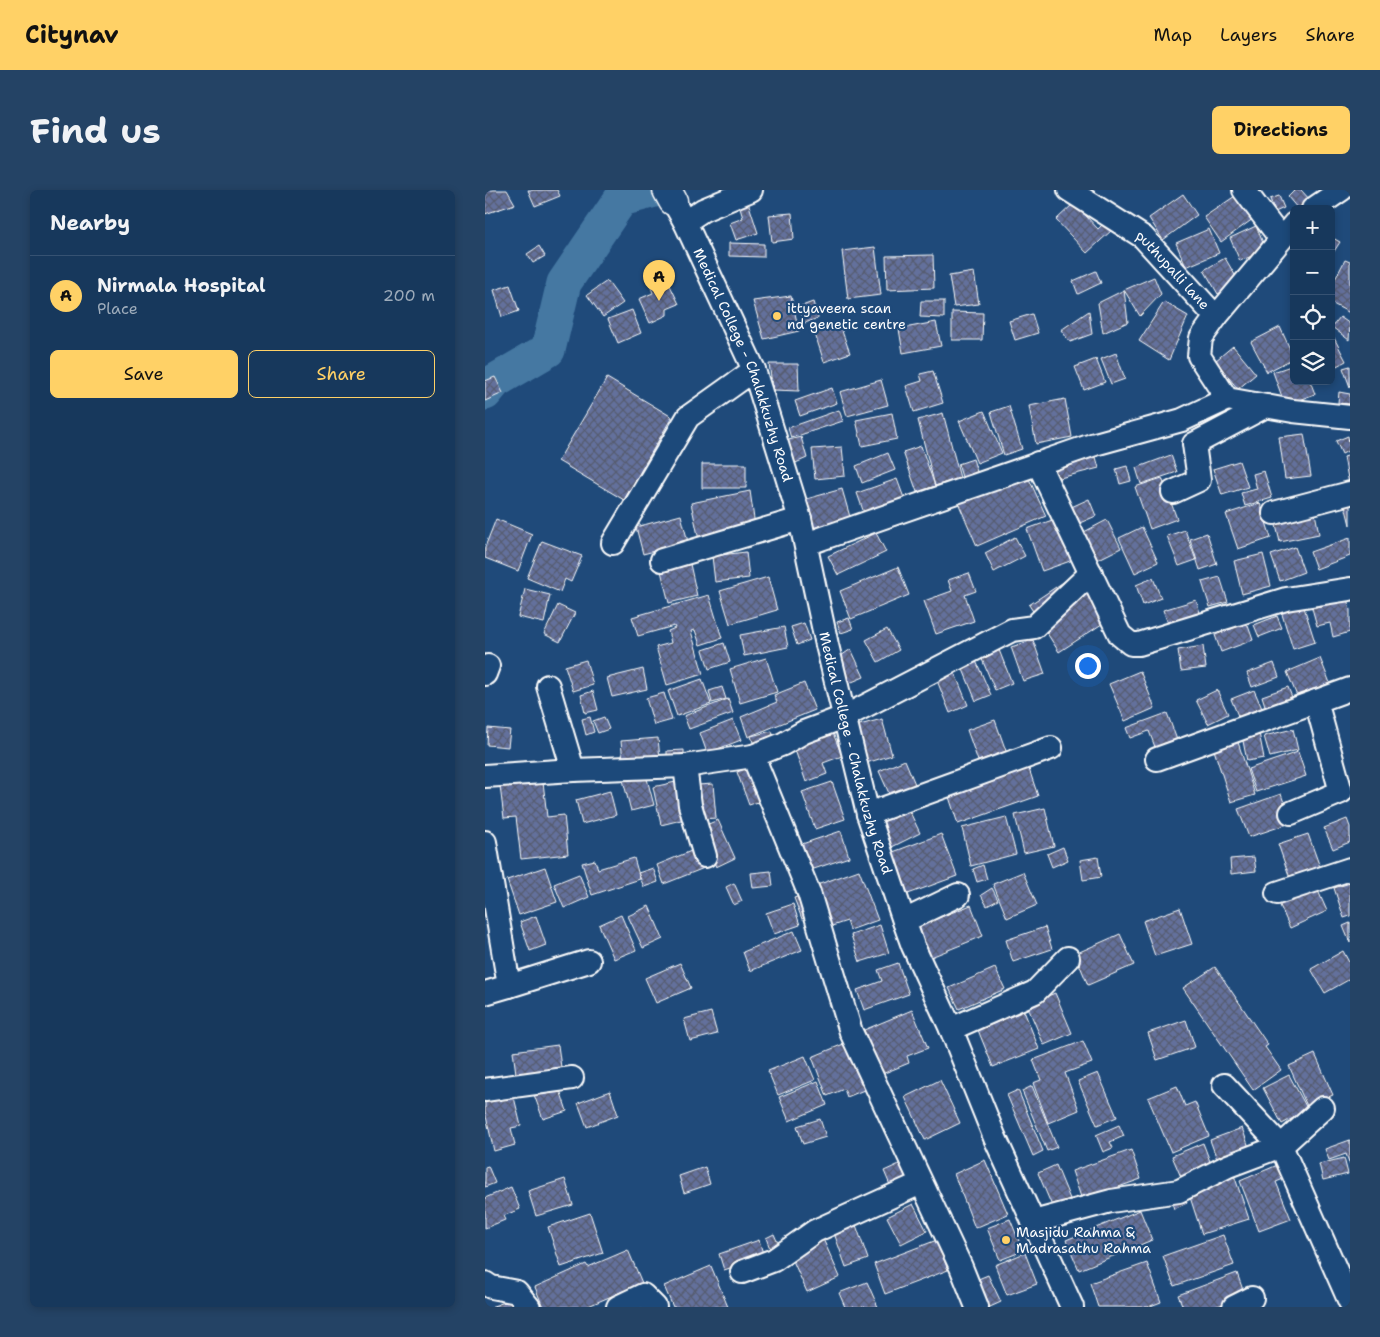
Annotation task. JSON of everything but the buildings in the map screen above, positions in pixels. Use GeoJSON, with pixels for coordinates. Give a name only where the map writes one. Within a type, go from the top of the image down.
{"type":"FeatureCollection","features":[{"type":"Feature","properties":{"kind":"street"},"geometry":{"type":"LineString","coordinates":[[675,204],[703,210],[751,190]]}},
{"type":"Feature","properties":{"kind":"street","name":"puthupalli lane"},"geometry":{"type":"LineString","coordinates":[[1069,190],[1143,237],[1216,317],[1201,338],[1199,356],[1227,399]]}},
{"type":"Feature","properties":{"kind":"street"},"geometry":{"type":"LineString","coordinates":[[1216,317],[1288,232],[1245,190]]}},
{"type":"Feature","properties":{"kind":"street"},"geometry":{"type":"LineString","coordinates":[[1315,200],[1341,190]]}},
{"type":"Feature","properties":{"kind":"street","name":"Medical College - Chalakkuzhy Road"},"geometry":{"type":"LineString","coordinates":[[675,204],[754,370],[800,519],[844,717],[868,814],[904,921],[913,946],[951,1029],[995,1138],[1072,1307]]}},
{"type":"Feature","properties":{"kind":"street"},"geometry":{"type":"LineString","coordinates":[[613,543],[688,417],[754,370]]}},
{"type":"Feature","properties":{"kind":"street"},"geometry":{"type":"LineString","coordinates":[[806,544],[1095,444],[1182,420],[1227,399],[1350,417]]}},
{"type":"Feature","properties":{"kind":"street"},"geometry":{"type":"LineString","coordinates":[[1173,492],[1199,480],[1194,444],[1266,406]]}},
{"type":"Feature","properties":{"kind":"street"},"geometry":{"type":"LineString","coordinates":[[1038,463],[1120,635],[1126,642],[1134,645],[1286,599],[1350,588]]}},
{"type":"Feature","properties":{"kind":"street"},"geometry":{"type":"LineString","coordinates":[[1274,513],[1350,493]]}},
{"type":"Feature","properties":{"kind":"street"},"geometry":{"type":"LineString","coordinates":[[662,560],[800,519]]}},
{"type":"Feature","properties":{"kind":"street"},"geometry":{"type":"LineString","coordinates":[[485,776],[573,770],[685,766],[753,756],[783,744],[803,732],[844,717],[1012,630],[1035,627],[1091,573]]}},
{"type":"Feature","properties":{"kind":"street"},"geometry":{"type":"LineString","coordinates":[[548,686],[573,770]]}},
{"type":"Feature","properties":{"kind":"street"},"geometry":{"type":"LineString","coordinates":[[1157,759],[1350,689]]}},
{"type":"Feature","properties":{"kind":"street"},"geometry":{"type":"LineString","coordinates":[[1291,813],[1341,792],[1317,701]]}},
{"type":"Feature","properties":{"kind":"street"},"geometry":{"type":"LineString","coordinates":[[868,814],[1051,748]]}},
{"type":"Feature","properties":{"kind":"street"},"geometry":{"type":"LineString","coordinates":[[753,756],[809,893],[851,1032],[961,1267],[977,1307]]}},
{"type":"Feature","properties":{"kind":"street"},"geometry":{"type":"LineString","coordinates":[[685,766],[692,813],[705,856]]}},
{"type":"Feature","properties":{"kind":"street"},"geometry":{"type":"LineString","coordinates":[[485,842],[509,986]]}},
{"type":"Feature","properties":{"kind":"street"},"geometry":{"type":"LineString","coordinates":[[1277,893],[1350,869]]}},
{"type":"Feature","properties":{"kind":"street"},"geometry":{"type":"LineString","coordinates":[[904,921],[959,895]]}},
{"type":"Feature","properties":{"kind":"street"},"geometry":{"type":"LineString","coordinates":[[951,1029],[1035,992],[1068,958]]}},
{"type":"Feature","properties":{"kind":"street"},"geometry":{"type":"LineString","coordinates":[[485,993],[589,961]]}},
{"type":"Feature","properties":{"kind":"street"},"geometry":{"type":"LineString","coordinates":[[485,1090],[571,1078]]}},
{"type":"Feature","properties":{"kind":"street"},"geometry":{"type":"LineString","coordinates":[[1224,1085],[1281,1146],[1350,1302]]}},
{"type":"Feature","properties":{"kind":"street"},"geometry":{"type":"LineString","coordinates":[[1033,1222],[1111,1201],[1179,1191],[1228,1166],[1281,1146],[1323,1108]]}},
{"type":"Feature","properties":{"kind":"street"},"geometry":{"type":"LineString","coordinates":[[742,1272],[774,1260],[815,1231],[921,1182]]}},
{"type":"Feature","properties":{"kind":"street"},"geometry":{"type":"LineString","coordinates":[[487,1286],[517,1292],[529,1307]]}},
{"type":"Feature","properties":{"kind":"street"},"geometry":{"type":"LineString","coordinates":[[618,1307],[643,1295],[655,1307]]}},
{"type":"Feature","properties":{"kind":"waterway"},"geometry":{"type":"LineString","coordinates":[[485,393],[495,381],[548,350],[564,283],[621,199],[654,190]]}},
{"type":"Feature","properties":{"kind":"place","name":"Nirmala Hospital"},"geometry":{"type":"Point","coordinates":[659,301]}},
{"type":"Feature","properties":{"kind":"place","name":"ittyaveera scan nd genetic centre"},"geometry":{"type":"Point","coordinates":[777,316]}},
{"type":"Feature","properties":{"kind":"place","name":"Masjidu Rahma & Madrasathu Rahma"},"geometry":{"type":"Point","coordinates":[1006,1240]}}]}
